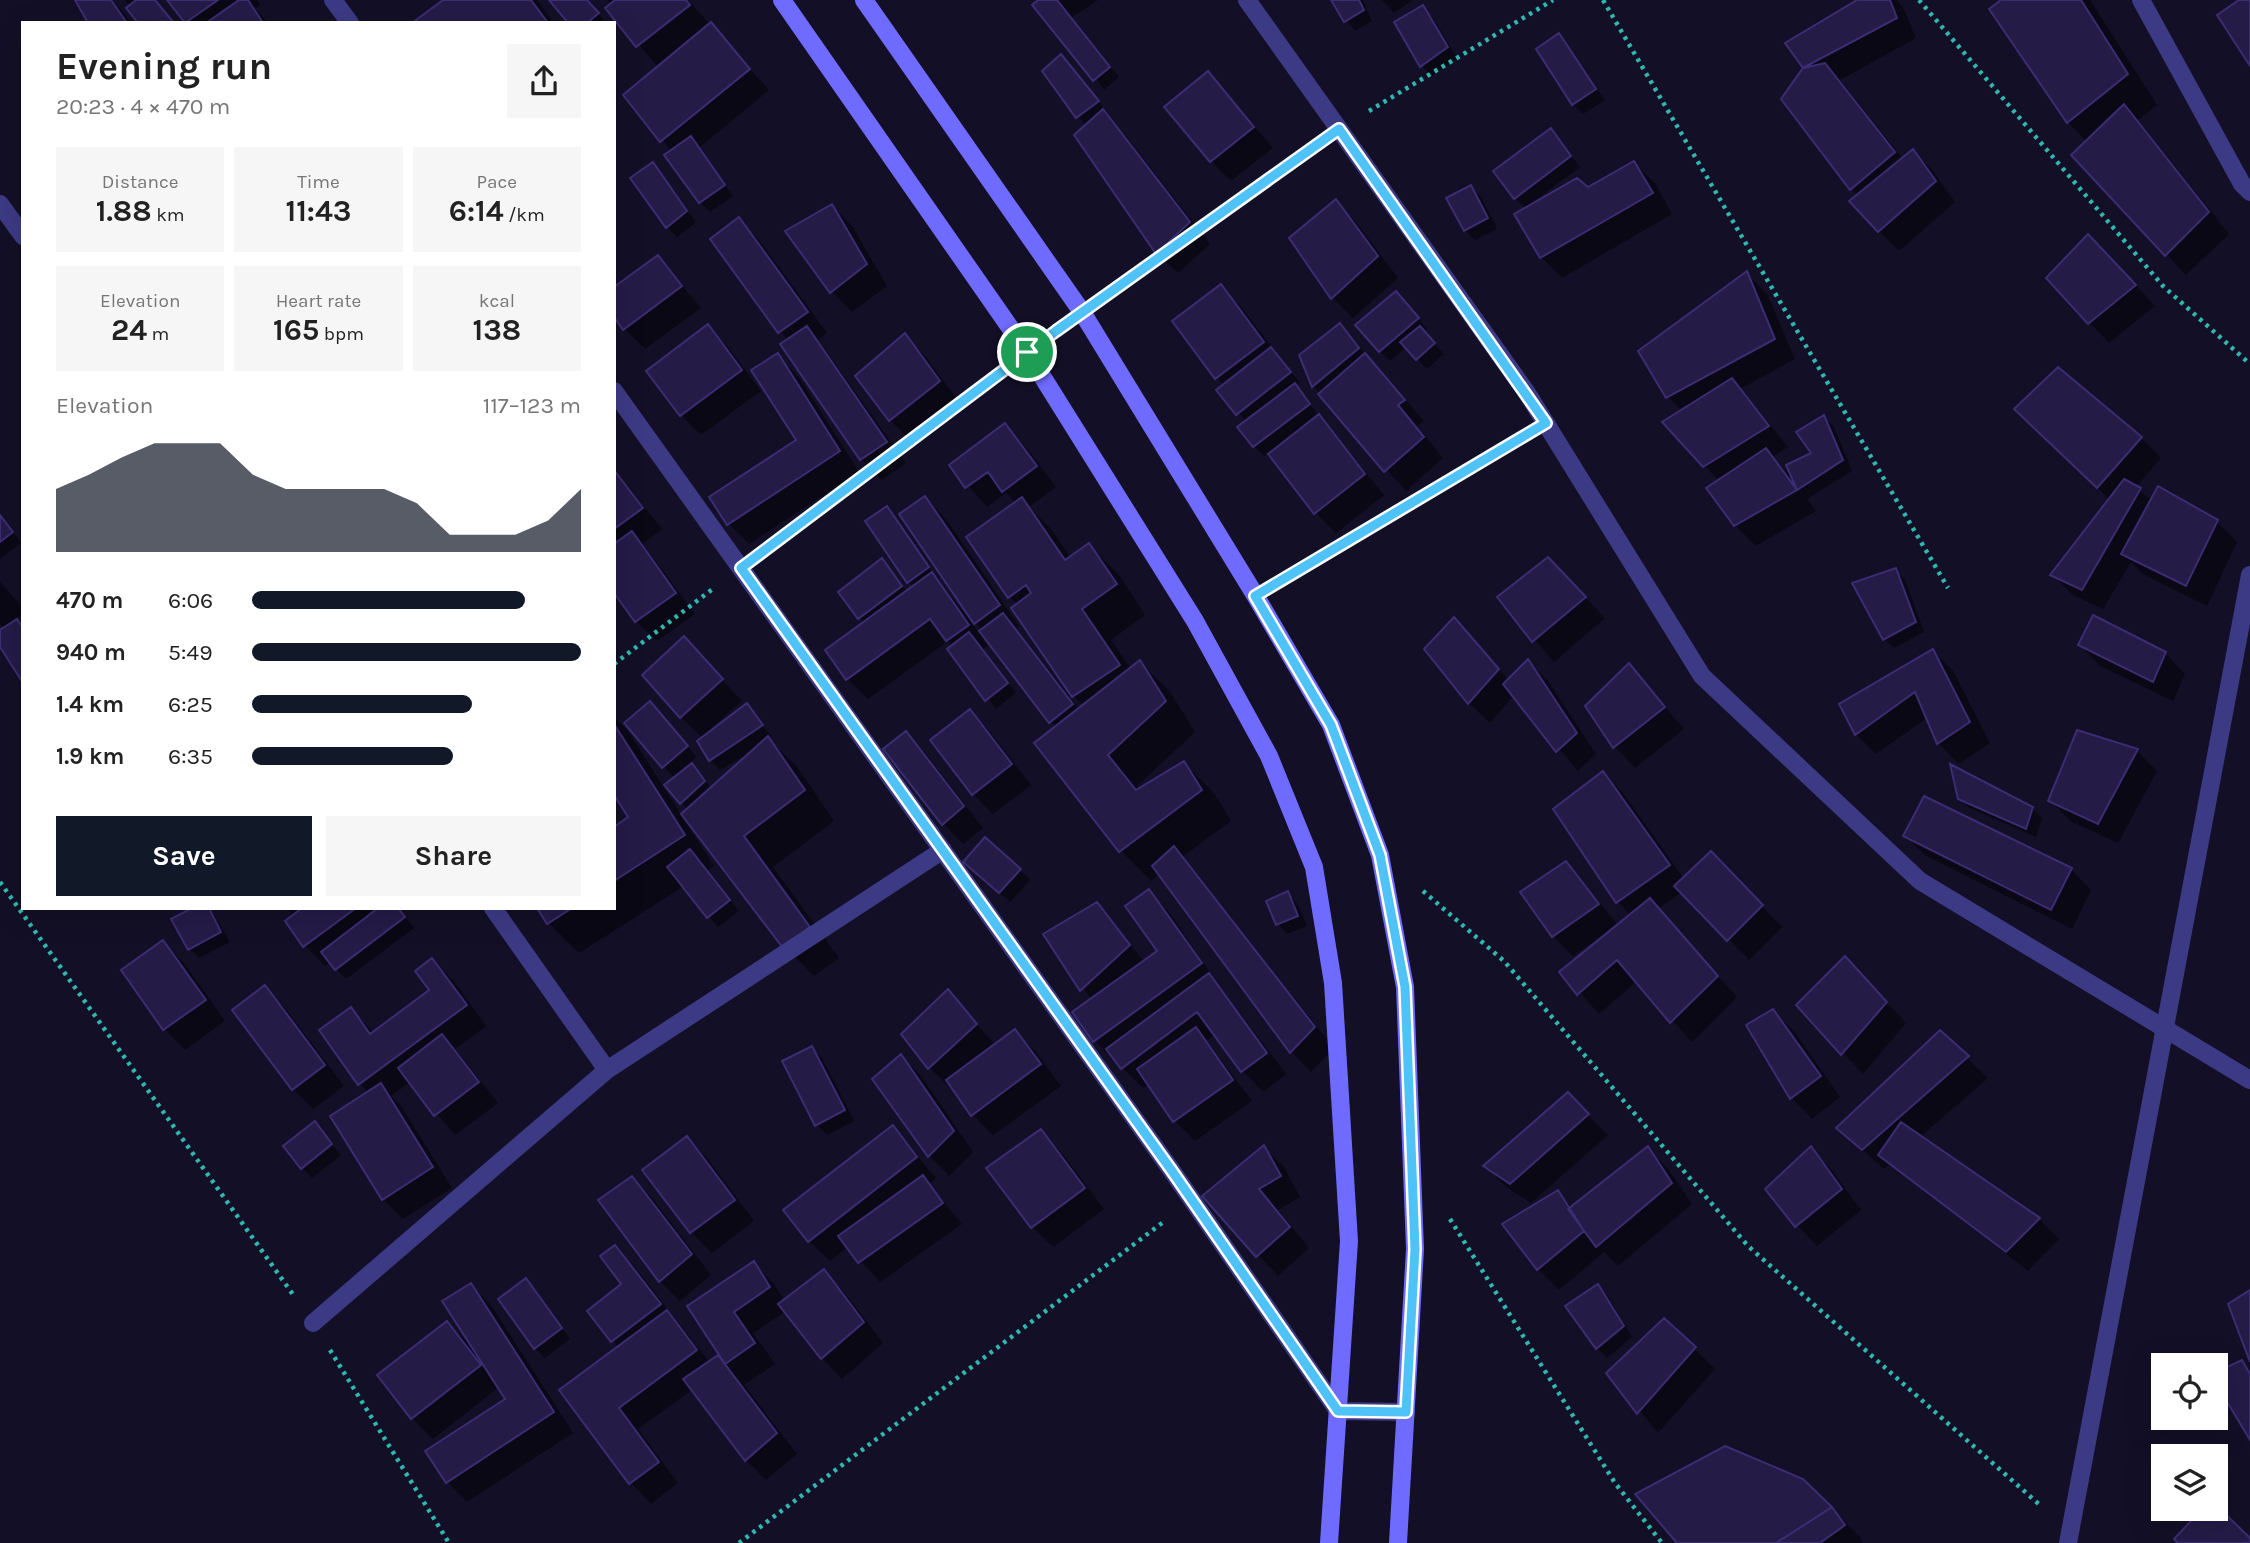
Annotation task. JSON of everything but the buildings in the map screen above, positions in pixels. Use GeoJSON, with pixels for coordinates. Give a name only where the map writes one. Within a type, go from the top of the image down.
{"type":"FeatureCollection","features":[{"type":"Feature","properties":{"kind":"main road"},"geometry":{"type":"LineString","coordinates":[[782,0],[1027,352],[1195,621],[1269,756],[1314,867],[1333,983],[1349,1241],[1329,1543]]}},
{"type":"Feature","properties":{"kind":"main road"},"geometry":{"type":"LineString","coordinates":[[864,0],[1082,312],[1255,596],[1331,725],[1380,855],[1405,987],[1415,1249],[1398,1543]]}},
{"type":"Feature","properties":{"kind":"street"},"geometry":{"type":"LineString","coordinates":[[334,0],[349,21]]}},
{"type":"Feature","properties":{"kind":"street"},"geometry":{"type":"LineString","coordinates":[[1247,0],[1546,423],[1702,676],[1920,881],[2250,1080]]}},
{"type":"Feature","properties":{"kind":"street"},"geometry":{"type":"LineString","coordinates":[[2141,0],[2242,184],[2250,192]]}},
{"type":"Feature","properties":{"kind":"street"},"geometry":{"type":"LineString","coordinates":[[0,204],[21,233]]}},
{"type":"Feature","properties":{"kind":"street"},"geometry":{"type":"LineString","coordinates":[[616,394],[943,850],[1338,1411],[1406,1412]]}},
{"type":"Feature","properties":{"kind":"street"},"geometry":{"type":"LineString","coordinates":[[2069,1537],[2250,575]]}},
{"type":"Feature","properties":{"kind":"street"},"geometry":{"type":"LineString","coordinates":[[313,1322],[607,1070],[943,850]]}},
{"type":"Feature","properties":{"kind":"street"},"geometry":{"type":"LineString","coordinates":[[494,910],[607,1070]]}},
{"type":"Feature","properties":{"kind":"path"},"geometry":{"type":"LineString","coordinates":[[1082,312],[1339,129],[1553,0]]}},
{"type":"Feature","properties":{"kind":"path"},"geometry":{"type":"LineString","coordinates":[[1603,0],[1948,588]]}},
{"type":"Feature","properties":{"kind":"path"},"geometry":{"type":"LineString","coordinates":[[1919,0],[2163,286],[2250,364]]}},
{"type":"Feature","properties":{"kind":"path"},"geometry":{"type":"LineString","coordinates":[[616,662],[1027,352]]}},
{"type":"Feature","properties":{"kind":"path"},"geometry":{"type":"LineString","coordinates":[[1255,596],[1546,423]]}},
{"type":"Feature","properties":{"kind":"path"},"geometry":{"type":"LineString","coordinates":[[1380,855],[1504,961],[1748,1246],[2069,1537]]}},
{"type":"Feature","properties":{"kind":"path"},"geometry":{"type":"LineString","coordinates":[[0,882],[313,1322],[449,1543]]}},
{"type":"Feature","properties":{"kind":"path"},"geometry":{"type":"LineString","coordinates":[[739,1543],[1192,1201]]}},
{"type":"Feature","properties":{"kind":"path"},"geometry":{"type":"LineString","coordinates":[[1448,1216],[1615,1483],[1662,1543]]}},
{"type":"Feature","properties":{"kind":"route"},"geometry":{"type":"LineString","coordinates":[[1339,129],[1546,423],[1255,596],[1331,725],[1380,855],[1405,987],[1415,1249],[1406,1412],[1338,1411],[1172,1171],[741,568],[1027,352],[1339,129]]}}]}
